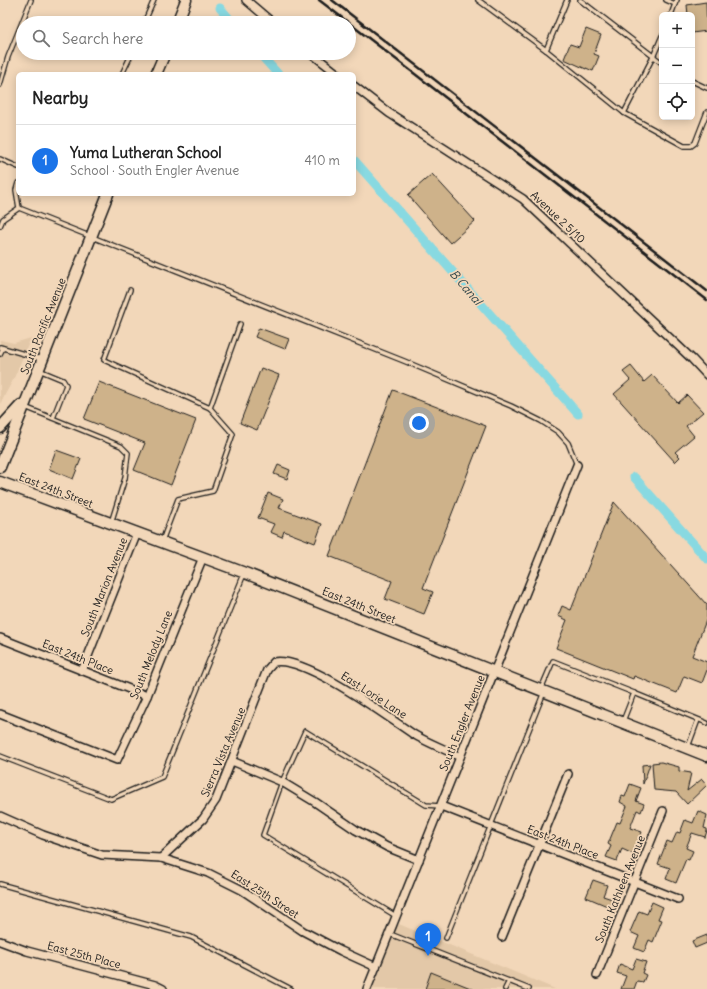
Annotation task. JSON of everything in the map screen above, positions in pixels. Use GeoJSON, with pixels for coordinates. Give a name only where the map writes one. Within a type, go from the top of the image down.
{"type":"FeatureCollection","features":[{"type":"Feature","properties":{"kind":"main road"},"geometry":{"type":"LineString","coordinates":[[180,16],[186,0]]}},
{"type":"Feature","properties":{"kind":"main road"},"geometry":{"type":"LineString","coordinates":[[157,72],[162,60]]}},
{"type":"Feature","properties":{"kind":"main road","name":"South Pacific Avenue"},"geometry":{"type":"LineString","coordinates":[[0,467],[107,196]]}},
{"type":"Feature","properties":{"kind":"main road"},"geometry":{"type":"LineString","coordinates":[[0,428],[25,403]]}},
{"type":"Feature","properties":{"kind":"main road","name":"East 24th Street"},"geometry":{"type":"LineString","coordinates":[[0,482],[245,573],[707,756]]}},
{"type":"Feature","properties":{"kind":"street"},"geometry":{"type":"LineString","coordinates":[[246,0],[265,16]]}},
{"type":"Feature","properties":{"kind":"street"},"geometry":{"type":"LineString","coordinates":[[320,60],[335,72]]}},
{"type":"Feature","properties":{"kind":"street","name":"Avenue 2 5/10"},"geometry":{"type":"LineString","coordinates":[[356,87],[424,136],[523,199],[707,375]]}},
{"type":"Feature","properties":{"kind":"street","name":"South Engler Avenue"},"geometry":{"type":"LineString","coordinates":[[367,989],[577,465]]}},
{"type":"Feature","properties":{"kind":"street","name":"South Marion Avenue"},"geometry":{"type":"LineString","coordinates":[[82,671],[137,533]]}},
{"type":"Feature","properties":{"kind":"street","name":"South Melody Lane"},"geometry":{"type":"LineString","coordinates":[[0,714],[117,760],[147,696],[203,557]]}},
{"type":"Feature","properties":{"kind":"street","name":"East 24th Place"},"geometry":{"type":"LineString","coordinates":[[0,638],[147,696]]}},
{"type":"Feature","properties":{"kind":"street","name":"East Lorie Lane"},"geometry":{"type":"LineString","coordinates":[[274,662],[286,661],[325,678],[367,701],[414,734],[460,757]]}},
{"type":"Feature","properties":{"kind":"street","name":"Sierra Vista Avenue"},"geometry":{"type":"LineString","coordinates":[[161,858],[203,819],[216,800],[267,670],[274,662]]}},
{"type":"Feature","properties":{"kind":"street"},"geometry":{"type":"LineString","coordinates":[[232,761],[282,782],[356,830],[387,847],[419,860]]}},
{"type":"Feature","properties":{"kind":"street"},"geometry":{"type":"LineString","coordinates":[[502,937],[538,844],[568,774]]}},
{"type":"Feature","properties":{"kind":"street","name":"East 24th Place"},"geometry":{"type":"LineString","coordinates":[[441,806],[678,899]]}},
{"type":"Feature","properties":{"kind":"street","name":"South Kathleen Avenue"},"geometry":{"type":"LineString","coordinates":[[598,975],[663,811]]}},
{"type":"Feature","properties":{"kind":"street","name":"East 25th Street"},"geometry":{"type":"LineString","coordinates":[[0,816],[42,834],[102,855],[161,858],[190,866],[226,880],[302,931],[376,967]]}},
{"type":"Feature","properties":{"kind":"street","name":"East 25th Place"},"geometry":{"type":"LineString","coordinates":[[0,941],[27,952],[155,985],[163,989]]}},
{"type":"Feature","properties":{"kind":"lane"},"geometry":{"type":"LineString","coordinates":[[25,16],[31,0]]}},
{"type":"Feature","properties":{"kind":"lane"},"geometry":{"type":"LineString","coordinates":[[147,16],[154,0]]}},
{"type":"Feature","properties":{"kind":"lane"},"geometry":{"type":"LineString","coordinates":[[478,0],[546,50],[624,112],[684,146],[691,146],[695,143],[707,112]]}},
{"type":"Feature","properties":{"kind":"lane"},"geometry":{"type":"LineString","coordinates":[[546,50],[567,0]]}},
{"type":"Feature","properties":{"kind":"lane"},"geometry":{"type":"LineString","coordinates":[[580,0],[659,61]]}},
{"type":"Feature","properties":{"kind":"lane"},"geometry":{"type":"LineString","coordinates":[[666,0],[676,2],[671,12]]}},
{"type":"Feature","properties":{"kind":"lane"},"geometry":{"type":"LineString","coordinates":[[0,85],[8,57],[16,37]]}},
{"type":"Feature","properties":{"kind":"lane"},"geometry":{"type":"LineString","coordinates":[[624,112],[659,43]]}},
{"type":"Feature","properties":{"kind":"lane"},"geometry":{"type":"LineString","coordinates":[[123,72],[129,60]]}},
{"type":"Feature","properties":{"kind":"lane"},"geometry":{"type":"LineString","coordinates":[[695,82],[707,88]]}},
{"type":"Feature","properties":{"kind":"lane"},"geometry":{"type":"LineString","coordinates":[[0,159],[16,165]]}},
{"type":"Feature","properties":{"kind":"lane"},"geometry":{"type":"LineString","coordinates":[[17,196],[19,208]]}},
{"type":"Feature","properties":{"kind":"lane"},"geometry":{"type":"LineString","coordinates":[[0,226],[3,219],[19,208]]}},
{"type":"Feature","properties":{"kind":"lane"},"geometry":{"type":"LineString","coordinates":[[19,208],[404,361],[511,406],[541,420],[558,432],[568,443],[577,465]]}},
{"type":"Feature","properties":{"kind":"lane"},"geometry":{"type":"LineString","coordinates":[[130,290],[104,360],[210,408],[233,434],[213,491],[178,499],[161,542]]}},
{"type":"Feature","properties":{"kind":"lane"},"geometry":{"type":"LineString","coordinates":[[210,408],[240,324]]}},
{"type":"Feature","properties":{"kind":"lane"},"geometry":{"type":"LineString","coordinates":[[0,354],[1,348],[42,360]]}},
{"type":"Feature","properties":{"kind":"lane"},"geometry":{"type":"LineString","coordinates":[[38,370],[63,380],[66,385],[53,418]]}},
{"type":"Feature","properties":{"kind":"lane"},"geometry":{"type":"LineString","coordinates":[[25,403],[53,418],[121,446],[128,453],[125,478],[110,523]]}},
{"type":"Feature","properties":{"kind":"lane"},"geometry":{"type":"LineString","coordinates":[[0,756],[110,799],[162,777],[245,573]]}},
{"type":"Feature","properties":{"kind":"lane"},"geometry":{"type":"LineString","coordinates":[[446,938],[491,826],[553,661],[707,723]]}},
{"type":"Feature","properties":{"kind":"lane"},"geometry":{"type":"LineString","coordinates":[[622,722],[634,693]]}},
{"type":"Feature","properties":{"kind":"lane"},"geometry":{"type":"LineString","coordinates":[[687,748],[698,720]]}},
{"type":"Feature","properties":{"kind":"lane"},"geometry":{"type":"LineString","coordinates":[[397,916],[263,835],[282,782],[305,731],[426,805],[441,806]]}},
{"type":"Feature","properties":{"kind":"lane"},"geometry":{"type":"LineString","coordinates":[[0,884],[191,937],[290,989]]}},
{"type":"Feature","properties":{"kind":"lane"},"geometry":{"type":"LineString","coordinates":[[390,934],[529,989]]}},
{"type":"Feature","properties":{"kind":"lane"},"geometry":{"type":"LineString","coordinates":[[505,989],[508,981]]}},
{"type":"Feature","properties":{"kind":"shaded area"},"geometry":{"type":"Polygon","coordinates":[[[31,338],[14,378],[0,404],[0,340],[14,343],[31,338]]]}},
{"type":"Feature","properties":{"kind":"shaded area"},"geometry":{"type":"Polygon","coordinates":[[[394,922],[555,989],[367,989],[394,922]]]}},
{"type":"Feature","properties":{"kind":"building"},"geometry":{"type":"Polygon","coordinates":[[[706,2],[707,31],[695,33],[695,12],[688,12],[687,5],[706,2]]]}},
{"type":"Feature","properties":{"kind":"building"},"geometry":{"type":"Polygon","coordinates":[[[586,29],[601,35],[594,54],[599,56],[593,71],[564,59],[570,44],[579,47],[586,29]]]}},
{"type":"Feature","properties":{"kind":"building"},"geometry":{"type":"Polygon","coordinates":[[[432,174],[475,221],[450,243],[408,195],[432,174]]]}},
{"type":"Feature","properties":{"kind":"building"},"geometry":{"type":"Polygon","coordinates":[[[259,328],[289,339],[285,349],[255,337],[259,328]]]}},
{"type":"Feature","properties":{"kind":"building"},"geometry":{"type":"Polygon","coordinates":[[[631,366],[644,382],[652,375],[678,403],[687,395],[703,412],[686,426],[694,436],[675,452],[680,457],[675,462],[614,394],[630,380],[623,372],[631,366]]]}},
{"type":"Feature","properties":{"kind":"building"},"geometry":{"type":"Polygon","coordinates":[[[261,368],[279,375],[257,430],[240,423],[261,368]]]}},
{"type":"Feature","properties":{"kind":"building"},"geometry":{"type":"Polygon","coordinates":[[[99,382],[196,420],[171,485],[134,470],[145,443],[84,419],[99,382]]]}},
{"type":"Feature","properties":{"kind":"building"},"geometry":{"type":"Polygon","coordinates":[[[393,390],[486,426],[423,588],[433,592],[424,614],[385,599],[392,581],[329,556],[393,390]]]}},
{"type":"Feature","properties":{"kind":"building"},"geometry":{"type":"Polygon","coordinates":[[[56,450],[81,459],[73,479],[49,469],[56,450]]]}},
{"type":"Feature","properties":{"kind":"building"},"geometry":{"type":"Polygon","coordinates":[[[278,465],[290,470],[287,479],[274,474],[278,465]]]}},
{"type":"Feature","properties":{"kind":"building"},"geometry":{"type":"Polygon","coordinates":[[[268,493],[283,499],[279,508],[322,524],[315,543],[284,531],[282,537],[270,532],[274,524],[258,518],[268,493]]]}},
{"type":"Feature","properties":{"kind":"building"},"geometry":{"type":"Polygon","coordinates":[[[614,502],[707,605],[707,618],[692,656],[707,662],[707,670],[702,683],[684,676],[677,693],[634,676],[633,679],[556,648],[567,620],[558,616],[562,606],[571,610],[614,502]]]}},
{"type":"Feature","properties":{"kind":"building"},"geometry":{"type":"Polygon","coordinates":[[[661,762],[679,767],[679,771],[691,773],[687,791],[702,779],[707,785],[687,804],[676,792],[654,790],[652,763],[661,762]]]}},
{"type":"Feature","properties":{"kind":"building"},"geometry":{"type":"Polygon","coordinates":[[[650,764],[643,784],[642,765],[650,764]]]}},
{"type":"Feature","properties":{"kind":"building"},"geometry":{"type":"Polygon","coordinates":[[[630,784],[641,788],[636,801],[644,804],[641,812],[637,810],[630,828],[642,832],[633,854],[622,849],[617,861],[606,857],[611,846],[608,844],[617,822],[620,823],[627,806],[620,802],[622,796],[625,797],[630,784]]]}},
{"type":"Feature","properties":{"kind":"building"},"geometry":{"type":"Polygon","coordinates":[[[698,811],[707,815],[704,828],[707,829],[707,831],[705,837],[692,833],[686,848],[693,851],[689,860],[686,859],[676,883],[666,879],[670,868],[658,864],[667,841],[672,843],[677,832],[680,833],[685,820],[693,823],[698,811]]]}},
{"type":"Feature","properties":{"kind":"building"},"geometry":{"type":"Polygon","coordinates":[[[593,880],[607,885],[603,896],[615,900],[612,908],[586,897],[593,880]]]}},
{"type":"Feature","properties":{"kind":"building"},"geometry":{"type":"Polygon","coordinates":[[[652,902],[663,907],[658,919],[662,920],[653,942],[649,940],[644,952],[634,948],[639,936],[630,932],[639,911],[647,914],[652,902]]]}},
{"type":"Feature","properties":{"kind":"building"},"geometry":{"type":"Polygon","coordinates":[[[707,935],[707,943],[695,948],[692,941],[707,935]]]}},
{"type":"Feature","properties":{"kind":"building"},"geometry":{"type":"Polygon","coordinates":[[[636,959],[646,962],[642,973],[646,975],[643,982],[637,981],[634,989],[621,989],[626,976],[617,973],[620,964],[632,969],[636,959]]]}},
{"type":"Feature","properties":{"kind":"building"},"geometry":{"type":"Polygon","coordinates":[[[431,972],[473,989],[425,989],[431,972]]]}},
{"type":"Feature","properties":{"kind":"waterway","name":"B Canal"},"geometry":{"type":"LineString","coordinates":[[220,8],[227,16]]}},
{"type":"Feature","properties":{"kind":"waterway","name":"B Canal"},"geometry":{"type":"LineString","coordinates":[[265,60],[276,72]]}},
{"type":"Feature","properties":{"kind":"waterway","name":"B Canal"},"geometry":{"type":"LineString","coordinates":[[356,162],[578,414]]}},
{"type":"Feature","properties":{"kind":"waterway","name":"B Canal"},"geometry":{"type":"LineString","coordinates":[[634,477],[707,559]]}},
{"type":"Feature","properties":{"kind":"railway"},"geometry":{"type":"LineString","coordinates":[[319,0],[340,16]]}},
{"type":"Feature","properties":{"kind":"railway"},"geometry":{"type":"LineString","coordinates":[[332,0],[353,16]]}},
{"type":"Feature","properties":{"kind":"railway"},"geometry":{"type":"LineString","coordinates":[[356,19],[707,291]]}},
{"type":"Feature","properties":{"kind":"railway"},"geometry":{"type":"LineString","coordinates":[[356,28],[707,300]]}},
{"type":"Feature","properties":{"kind":"place","name":"Yuma Lutheran School"},"geometry":{"type":"Point","coordinates":[428,956]}}]}
